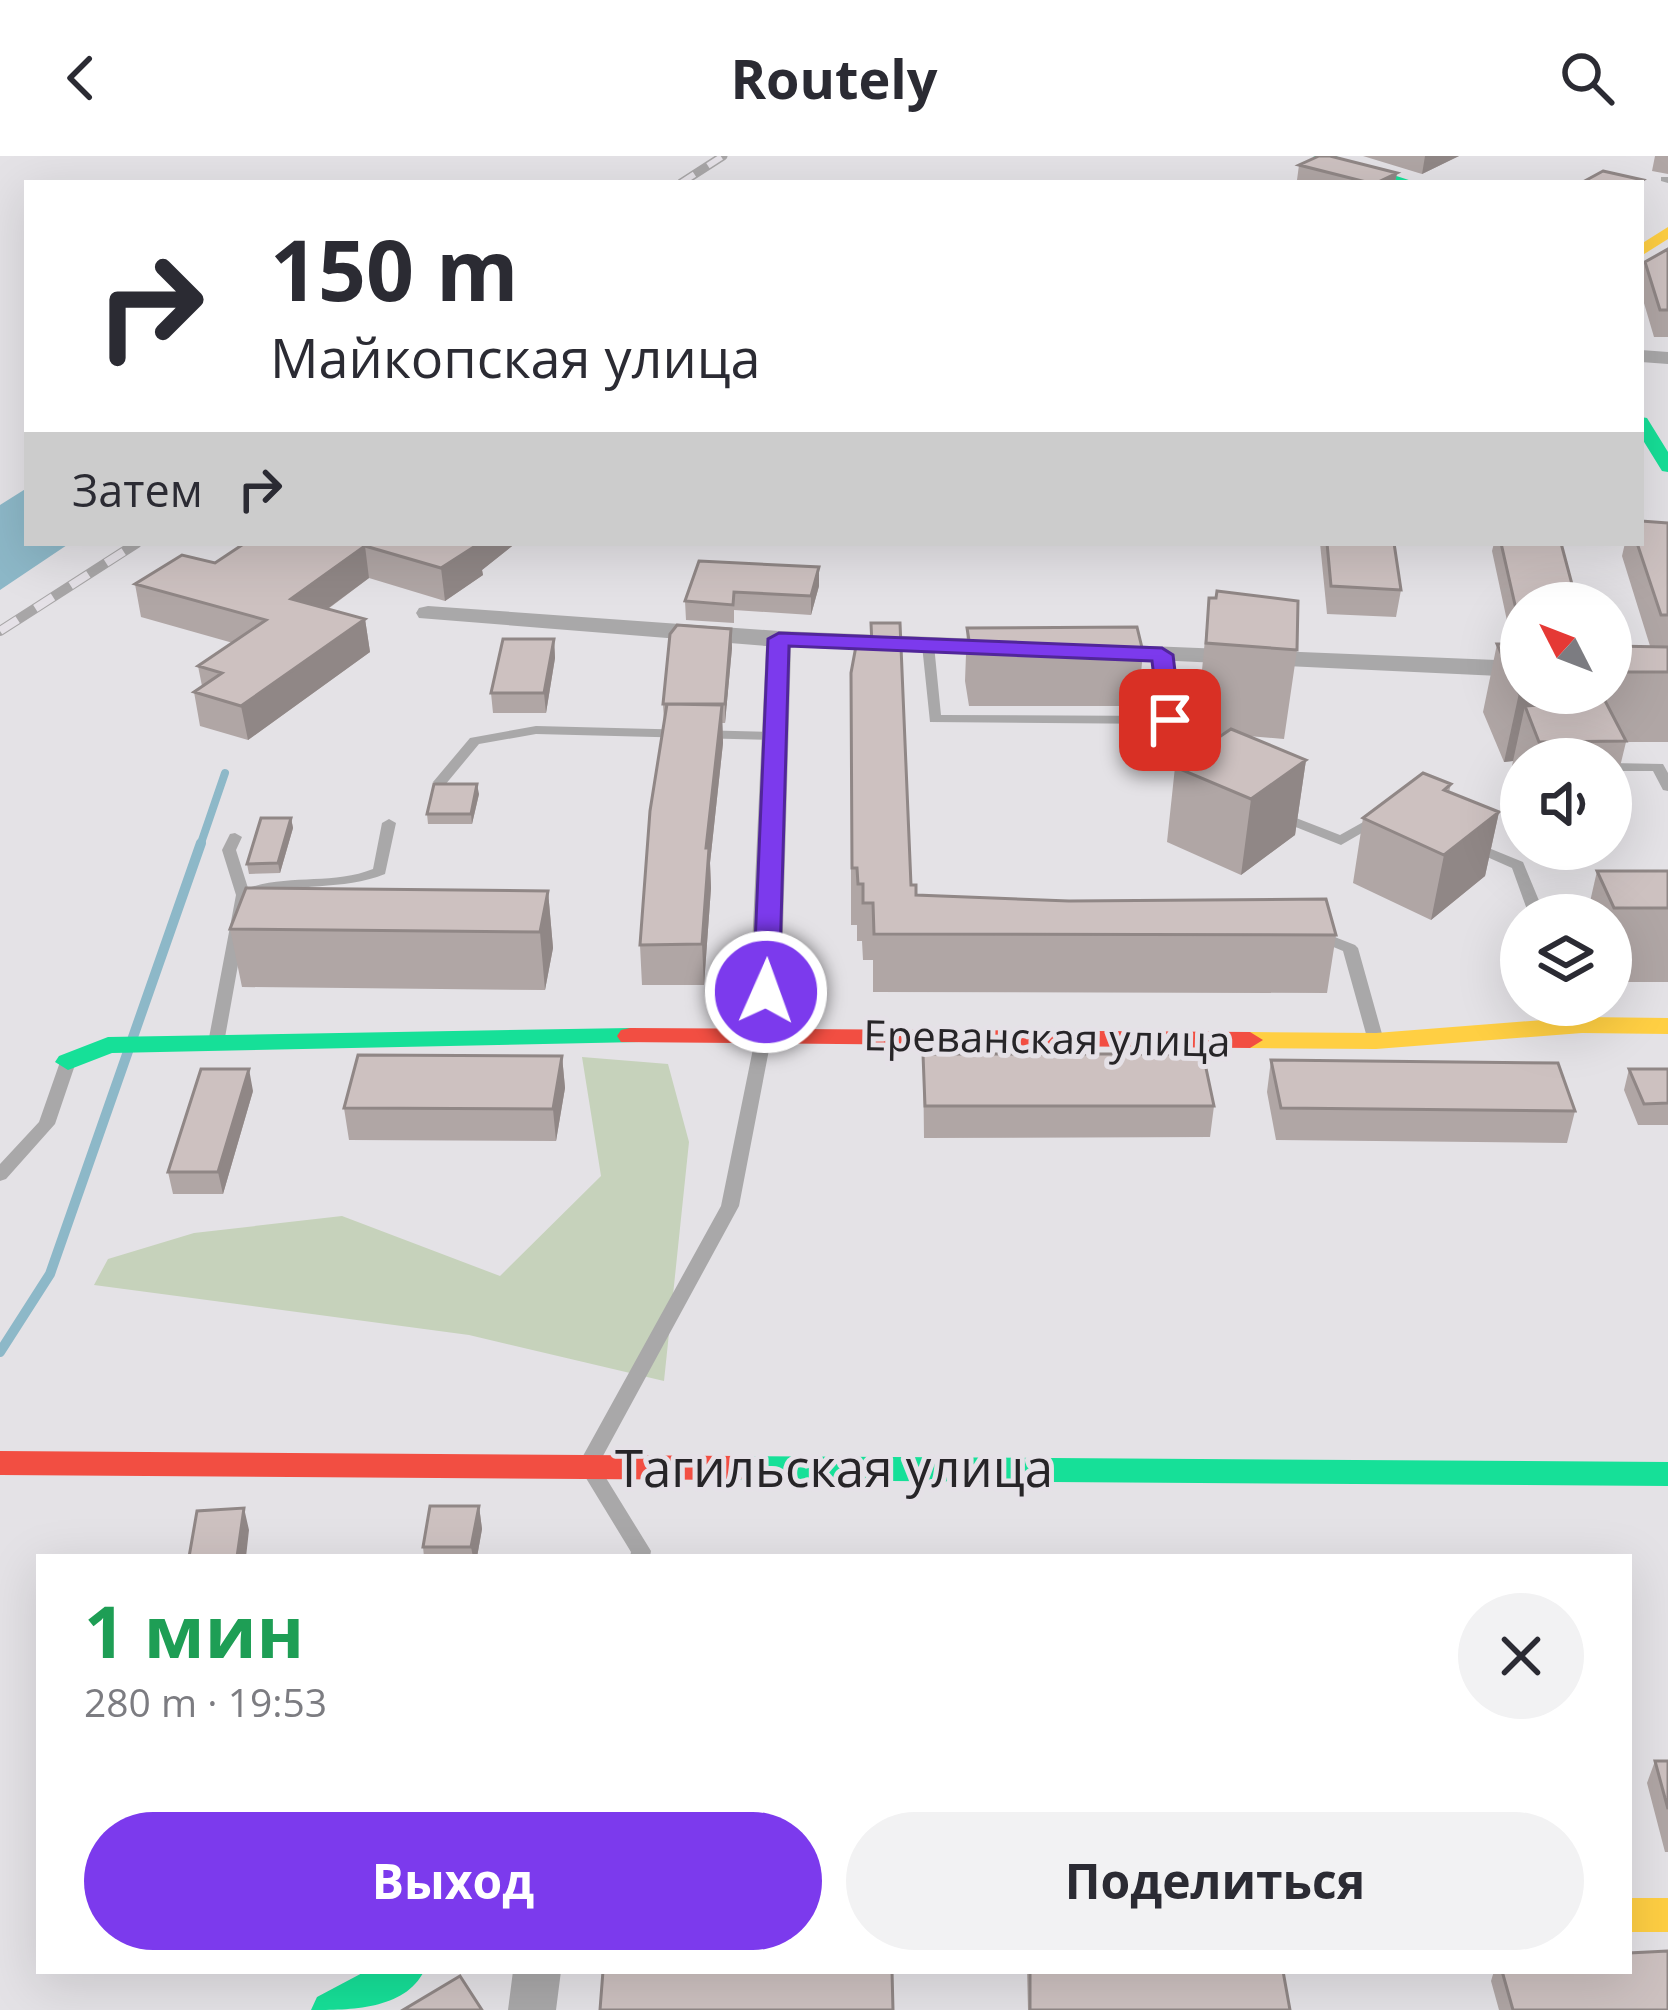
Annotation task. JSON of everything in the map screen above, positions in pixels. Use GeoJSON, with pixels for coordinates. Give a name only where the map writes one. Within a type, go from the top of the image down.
{"type":"FeatureCollection","features":[{"type":"Feature","properties":{"kind":"street"},"geometry":{"type":"LineString","coordinates":[[1320,156],[1402,180]]}},
{"type":"Feature","properties":{"kind":"street"},"geometry":{"type":"LineString","coordinates":[[1644,427],[1668,467]]}},
{"type":"Feature","properties":{"kind":"street"},"geometry":{"type":"LineString","coordinates":[[428,614],[779,639],[1500,668]]}},
{"type":"Feature","properties":{"kind":"street"},"geometry":{"type":"LineString","coordinates":[[764,1034],[779,639]]}},
{"type":"Feature","properties":{"kind":"street","name":"Ереванская улица"},"geometry":{"type":"LineString","coordinates":[[1632,1022],[1668,1026]]}},
{"type":"Feature","properties":{"kind":"street","name":"Ереванская улица"},"geometry":{"type":"LineString","coordinates":[[68,1062],[108,1045],[764,1034],[1376,1041],[1500,1025]]}},
{"type":"Feature","properties":{"kind":"street","name":"Тагильская улица"},"geometry":{"type":"LineString","coordinates":[[0,1462],[1668,1474]]}},
{"type":"Feature","properties":{"kind":"street"},"geometry":{"type":"LineString","coordinates":[[1632,1915],[1668,1915]]}},
{"type":"Feature","properties":{"kind":"street"},"geometry":{"type":"LineString","coordinates":[[331,2010],[398,1974]]}},
{"type":"Feature","properties":{"kind":"street"},"geometry":{"type":"LineString","coordinates":[[532,2010],[537,1974]]}},
{"type":"Feature","properties":{"kind":"lane"},"geometry":{"type":"LineString","coordinates":[[928,645],[935,719],[1170,720]]}},
{"type":"Feature","properties":{"kind":"lane"},"geometry":{"type":"LineString","coordinates":[[1162,655],[1181,770],[1202,781]]}},
{"type":"Feature","properties":{"kind":"lane"},"geometry":{"type":"LineString","coordinates":[[440,782],[475,741],[536,730],[775,736]]}},
{"type":"Feature","properties":{"kind":"lane"},"geometry":{"type":"LineString","coordinates":[[1632,767],[1658,767],[1668,787]]}},
{"type":"Feature","properties":{"kind":"lane"},"geometry":{"type":"LineString","coordinates":[[1262,808],[1341,841],[1392,812]]}},
{"type":"Feature","properties":{"kind":"lane"},"geometry":{"type":"LineString","coordinates":[[243,895],[270,883],[359,882],[380,871],[389,823]]}},
{"type":"Feature","properties":{"kind":"lane"},"geometry":{"type":"LineString","coordinates":[[216,1043],[243,895],[229,850],[235,837]]}},
{"type":"Feature","properties":{"kind":"lane"},"geometry":{"type":"LineString","coordinates":[[1455,838],[1518,865],[1529,894]]}},
{"type":"Feature","properties":{"kind":"lane"},"geometry":{"type":"LineString","coordinates":[[1297,934],[1321,935],[1350,948],[1376,1041]]}},
{"type":"Feature","properties":{"kind":"lane"},"geometry":{"type":"LineString","coordinates":[[638,1554],[588,1465],[730,1206],[764,1034]]}},
{"type":"Feature","properties":{"kind":"lane"},"geometry":{"type":"LineString","coordinates":[[0,1175],[47,1124],[68,1062]]}},
{"type":"Feature","properties":{"kind":"green space"},"geometry":{"type":"Polygon","coordinates":[[[582,1057],[668,1064],[689,1142],[664,1381],[469,1335],[94,1285],[108,1259],[194,1233],[342,1216],[500,1276],[601,1176],[582,1057]]]}},
{"type":"Feature","properties":{"kind":"water"},"geometry":{"type":"Polygon","coordinates":[[[24,490],[24,546],[66,546],[0,590],[0,505],[24,490]]]}},
{"type":"Feature","properties":{"kind":"building"},"geometry":{"type":"Polygon","coordinates":[[[1330,156],[1397,173],[1382,180],[1358,180],[1299,165],[1330,156]]]}},
{"type":"Feature","properties":{"kind":"building"},"geometry":{"type":"Polygon","coordinates":[[[1603,171],[1643,180],[1586,180],[1603,171]]]}},
{"type":"Feature","properties":{"kind":"building"},"geometry":{"type":"Polygon","coordinates":[[[1668,249],[1668,310],[1660,310],[1645,262],[1668,249]]]}},
{"type":"Feature","properties":{"kind":"building"},"geometry":{"type":"Polygon","coordinates":[[[1644,521],[1668,523],[1668,615],[1661,615],[1638,546],[1644,546],[1644,521]]]}},
{"type":"Feature","properties":{"kind":"building"},"geometry":{"type":"Polygon","coordinates":[[[240,546],[365,546],[291,599],[365,619],[241,706],[194,692],[222,673],[198,666],[266,620],[135,584],[182,555],[215,563],[240,546]]]}},
{"type":"Feature","properties":{"kind":"building"},"geometry":{"type":"Polygon","coordinates":[[[365,546],[475,546],[441,568],[365,546]]]}},
{"type":"Feature","properties":{"kind":"building"},"geometry":{"type":"Polygon","coordinates":[[[1327,546],[1394,546],[1401,590],[1331,586],[1327,546]]]}},
{"type":"Feature","properties":{"kind":"building"},"geometry":{"type":"Polygon","coordinates":[[[1502,546],[1562,546],[1571,582],[1510,582],[1502,546]]]}},
{"type":"Feature","properties":{"kind":"building"},"geometry":{"type":"Polygon","coordinates":[[[699,561],[819,567],[811,596],[734,592],[733,605],[685,601],[699,561]]]}},
{"type":"Feature","properties":{"kind":"building"},"geometry":{"type":"Polygon","coordinates":[[[1217,591],[1298,601],[1297,650],[1206,643],[1209,598],[1216,598],[1217,591]]]}},
{"type":"Feature","properties":{"kind":"building"},"geometry":{"type":"Polygon","coordinates":[[[871,623],[900,623],[911,885],[916,885],[916,895],[1069,901],[1326,899],[1336,935],[874,934],[873,903],[863,903],[863,884],[858,884],[857,868],[852,868],[851,673],[856,646],[872,646],[871,623]]]}},
{"type":"Feature","properties":{"kind":"building"},"geometry":{"type":"Polygon","coordinates":[[[677,625],[731,629],[725,704],[663,704],[670,634],[677,625]]]}},
{"type":"Feature","properties":{"kind":"building"},"geometry":{"type":"Polygon","coordinates":[[[1137,627],[1143,652],[971,653],[967,628],[1137,627]]]}},
{"type":"Feature","properties":{"kind":"building"},"geometry":{"type":"Polygon","coordinates":[[[503,639],[554,639],[544,693],[491,693],[503,639]]]}},
{"type":"Feature","properties":{"kind":"building"},"geometry":{"type":"Polygon","coordinates":[[[1632,646],[1668,647],[1668,672],[1632,672],[1632,646]]]}},
{"type":"Feature","properties":{"kind":"building"},"geometry":{"type":"Polygon","coordinates":[[[667,704],[722,705],[706,848],[702,944],[640,945],[650,811],[667,704]]]}},
{"type":"Feature","properties":{"kind":"building"},"geometry":{"type":"Polygon","coordinates":[[[1528,714],[1612,714],[1624,738],[1537,738],[1528,714]]]}},
{"type":"Feature","properties":{"kind":"building"},"geometry":{"type":"Polygon","coordinates":[[[1231,729],[1306,760],[1251,799],[1175,767],[1231,729]]]}},
{"type":"Feature","properties":{"kind":"building"},"geometry":{"type":"Polygon","coordinates":[[[1423,773],[1451,784],[1444,790],[1499,812],[1444,855],[1363,818],[1423,773]]]}},
{"type":"Feature","properties":{"kind":"building"},"geometry":{"type":"Polygon","coordinates":[[[434,784],[477,784],[471,814],[427,814],[434,784]]]}},
{"type":"Feature","properties":{"kind":"building"},"geometry":{"type":"Polygon","coordinates":[[[261,818],[291,818],[278,863],[247,864],[261,818]]]}},
{"type":"Feature","properties":{"kind":"building"},"geometry":{"type":"Polygon","coordinates":[[[1597,871],[1668,871],[1668,908],[1632,908],[1632,894],[1608,894],[1597,871]]]}},
{"type":"Feature","properties":{"kind":"building"},"geometry":{"type":"Polygon","coordinates":[[[246,888],[548,891],[540,932],[230,929],[246,888]]]}},
{"type":"Feature","properties":{"kind":"building"},"geometry":{"type":"Polygon","coordinates":[[[923,1054],[1203,1054],[1214,1106],[925,1106],[923,1054]]]}},
{"type":"Feature","properties":{"kind":"building"},"geometry":{"type":"Polygon","coordinates":[[[358,1055],[562,1056],[553,1109],[344,1108],[358,1055]]]}},
{"type":"Feature","properties":{"kind":"building"},"geometry":{"type":"Polygon","coordinates":[[[1271,1060],[1558,1063],[1575,1111],[1281,1108],[1271,1060]]]}},
{"type":"Feature","properties":{"kind":"building"},"geometry":{"type":"Polygon","coordinates":[[[201,1069],[249,1069],[218,1172],[168,1172],[201,1069]]]}},
{"type":"Feature","properties":{"kind":"building"},"geometry":{"type":"Polygon","coordinates":[[[1629,1069],[1668,1069],[1668,1103],[1644,1104],[1629,1069]]]}},
{"type":"Feature","properties":{"kind":"building"},"geometry":{"type":"Polygon","coordinates":[[[430,1506],[479,1506],[471,1547],[423,1547],[430,1506]]]}},
{"type":"Feature","properties":{"kind":"building"},"geometry":{"type":"Polygon","coordinates":[[[244,1508],[237,1554],[190,1554],[197,1511],[244,1508]]]}},
{"type":"Feature","properties":{"kind":"building"},"geometry":{"type":"Polygon","coordinates":[[[1655,1761],[1668,1761],[1668,1809],[1655,1761]]]}},
{"type":"Feature","properties":{"kind":"building"},"geometry":{"type":"Polygon","coordinates":[[[1668,1951],[1668,2010],[1513,2010],[1503,1974],[1632,1974],[1632,1953],[1668,1951]]]}},
{"type":"Feature","properties":{"kind":"building"},"geometry":{"type":"Polygon","coordinates":[[[603,1974],[892,1974],[893,2010],[600,2010],[603,1974]]]}},
{"type":"Feature","properties":{"kind":"building"},"geometry":{"type":"Polygon","coordinates":[[[1030,1974],[1284,1974],[1290,2010],[1030,2010],[1030,1974]]]}},
{"type":"Feature","properties":{"kind":"building"},"geometry":{"type":"Polygon","coordinates":[[[460,1976],[482,2010],[403,2010],[460,1976]]]}},
{"type":"Feature","properties":{"kind":"waterway"},"geometry":{"type":"LineString","coordinates":[[200,846],[225,773]]}},
{"type":"Feature","properties":{"kind":"waterway"},"geometry":{"type":"LineString","coordinates":[[0,1352],[50,1274],[201,843]]}},
{"type":"Feature","properties":{"kind":"railway"},"geometry":{"type":"LineString","coordinates":[[686,180],[723,156]]}},
{"type":"Feature","properties":{"kind":"railway"},"geometry":{"type":"LineString","coordinates":[[0,631],[132,546]]}},
{"type":"Feature","properties":{"kind":"traffic: fast"},"geometry":{"type":"LineString","coordinates":[[1320,156],[1401,180]]}},
{"type":"Feature","properties":{"kind":"traffic: fast"},"geometry":{"type":"LineString","coordinates":[[1644,427],[1668,467]]}},
{"type":"Feature","properties":{"kind":"traffic: fast"},"geometry":{"type":"LineString","coordinates":[[68,1062],[108,1045],[630,1036]]}},
{"type":"Feature","properties":{"kind":"traffic: fast"},"geometry":{"type":"LineString","coordinates":[[738,1468],[1668,1474]]}},
{"type":"Feature","properties":{"kind":"traffic: fast"},"geometry":{"type":"LineString","coordinates":[[331,2010],[398,1974]]}},
{"type":"Feature","properties":{"kind":"traffic: slow"},"geometry":{"type":"LineString","coordinates":[[1644,249],[1668,232]]}},
{"type":"Feature","properties":{"kind":"traffic: slow"},"geometry":{"type":"LineString","coordinates":[[1250,1040],[1376,1041],[1582,1025],[1668,1026]]}},
{"type":"Feature","properties":{"kind":"traffic: slow"},"geometry":{"type":"LineString","coordinates":[[1632,1915],[1668,1915]]}},
{"type":"Feature","properties":{"kind":"traffic: jam"},"geometry":{"type":"LineString","coordinates":[[630,1036],[1250,1040]]}},
{"type":"Feature","properties":{"kind":"traffic: jam"},"geometry":{"type":"LineString","coordinates":[[0,1463],[738,1468]]}},
{"type":"Feature","properties":{"kind":"route"},"geometry":{"type":"LineString","coordinates":[[766,992],[779,639],[1162,655],[1170,720]]}}]}
